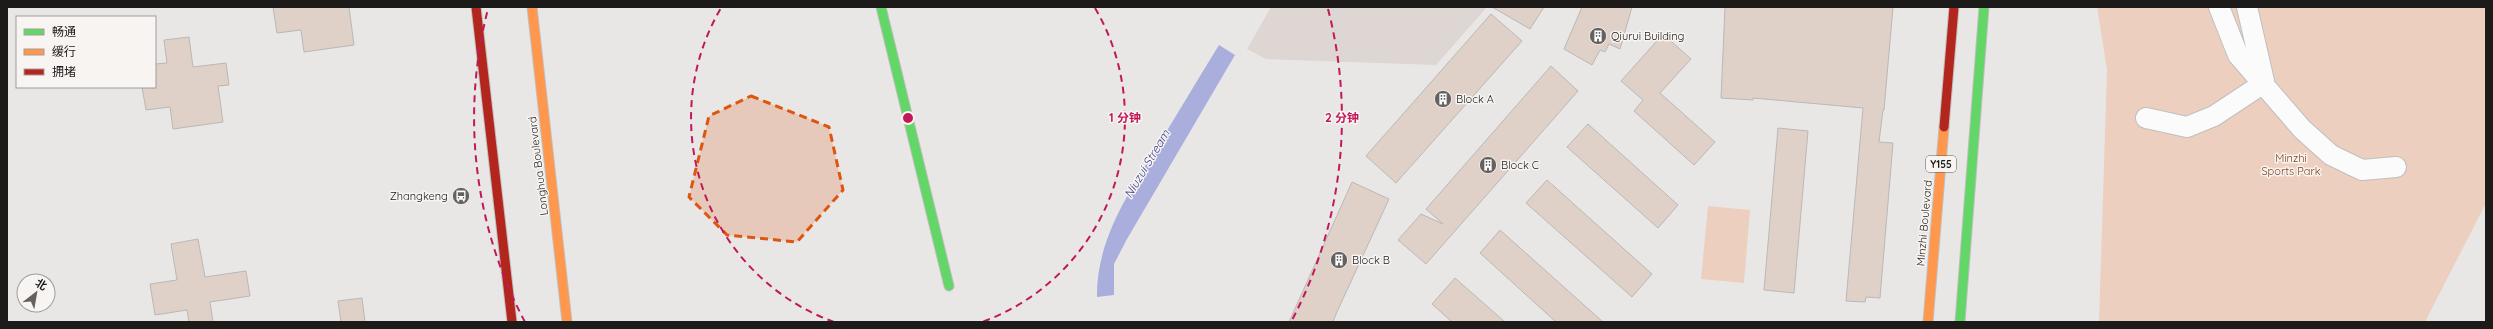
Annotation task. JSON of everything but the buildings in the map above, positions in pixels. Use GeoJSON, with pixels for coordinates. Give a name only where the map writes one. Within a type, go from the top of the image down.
{"type":"FeatureCollection","features":[{"type":"Feature","properties":{"kind":"main road"},"geometry":{"type":"LineString","coordinates":[[476,7],[512,322]]}},
{"type":"Feature","properties":{"kind":"main road","name":"Longhua Boulevard"},"geometry":{"type":"LineString","coordinates":[[532,7],[567,322]]}},
{"type":"Feature","properties":{"kind":"main road"},"geometry":{"type":"LineString","coordinates":[[881,7],[949,286]]}},
{"type":"Feature","properties":{"kind":"main road","name":"Minzhi Boulevard"},"geometry":{"type":"LineString","coordinates":[[1928,322],[1954,7]]}},
{"type":"Feature","properties":{"kind":"main road","name":"Y155"},"geometry":{"type":"LineString","coordinates":[[1960,322],[1984,7]]}},
{"type":"Feature","properties":{"kind":"street"},"geometry":{"type":"LineString","coordinates":[[2219,7],[2238,55],[2302,129],[2331,155],[2362,170],[2396,167]]}},
{"type":"Feature","properties":{"kind":"street"},"geometry":{"type":"LineString","coordinates":[[2247,7],[2264,84]]}},
{"type":"Feature","properties":{"kind":"street"},"geometry":{"type":"LineString","coordinates":[[2146,118],[2187,127],[2214,116],[2264,84]]}},
{"type":"Feature","properties":{"kind":"highlighted area"},"geometry":{"type":"Polygon","coordinates":[[[751,96],[829,127],[843,190],[797,242],[727,235],[689,197],[709,116],[751,96]]]}},
{"type":"Feature","properties":{"kind":"shaded area"},"geometry":{"type":"Polygon","coordinates":[[[1271,7],[1487,7],[1436,65],[1266,59],[1247,49],[1271,7]]]}},
{"type":"Feature","properties":{"kind":"green space","name":"Minzhi Sports Park"},"geometry":{"type":"Polygon","coordinates":[[[2097,7],[2486,7],[2486,203],[2425,322],[2099,322],[2107,70],[2097,7]]]}},
{"type":"Feature","properties":{"kind":"green space"},"geometry":{"type":"Polygon","coordinates":[[[1708,206],[1750,210],[1744,283],[1701,279],[1708,206]]]}},
{"type":"Feature","properties":{"kind":"water","name":"Niuzui Stream"},"geometry":{"type":"Polygon","coordinates":[[[1219,45],[1235,55],[1127,239],[1114,264],[1114,295],[1097,297],[1098,276],[1102,255],[1117,215],[1127,196],[1219,45]]]}},
{"type":"Feature","properties":{"kind":"traffic: fast"},"geometry":{"type":"LineString","coordinates":[[881,7],[949,286]]}},
{"type":"Feature","properties":{"kind":"traffic: fast"},"geometry":{"type":"LineString","coordinates":[[1960,322],[1984,7]]}},
{"type":"Feature","properties":{"kind":"traffic: slow"},"geometry":{"type":"LineString","coordinates":[[532,7],[567,322]]}},
{"type":"Feature","properties":{"kind":"traffic: slow"},"geometry":{"type":"LineString","coordinates":[[1928,322],[1944,127]]}},
{"type":"Feature","properties":{"kind":"traffic: jam"},"geometry":{"type":"LineString","coordinates":[[476,7],[512,322]]}},
{"type":"Feature","properties":{"kind":"traffic: jam"},"geometry":{"type":"LineString","coordinates":[[1944,127],[1954,7]]}},
{"type":"Feature","properties":{"kind":"place","name":"Qiurui Building"},"geometry":{"type":"Point","coordinates":[1598,36]}},
{"type":"Feature","properties":{"kind":"place","name":"Block A"},"geometry":{"type":"Point","coordinates":[1443,99]}},
{"type":"Feature","properties":{"kind":"place","name":"Block C"},"geometry":{"type":"Point","coordinates":[1488,165]}},
{"type":"Feature","properties":{"kind":"place","name":"Zhangkeng"},"geometry":{"type":"Point","coordinates":[461,196]}},
{"type":"Feature","properties":{"kind":"place","name":"Block B"},"geometry":{"type":"Point","coordinates":[1339,260]}}]}
